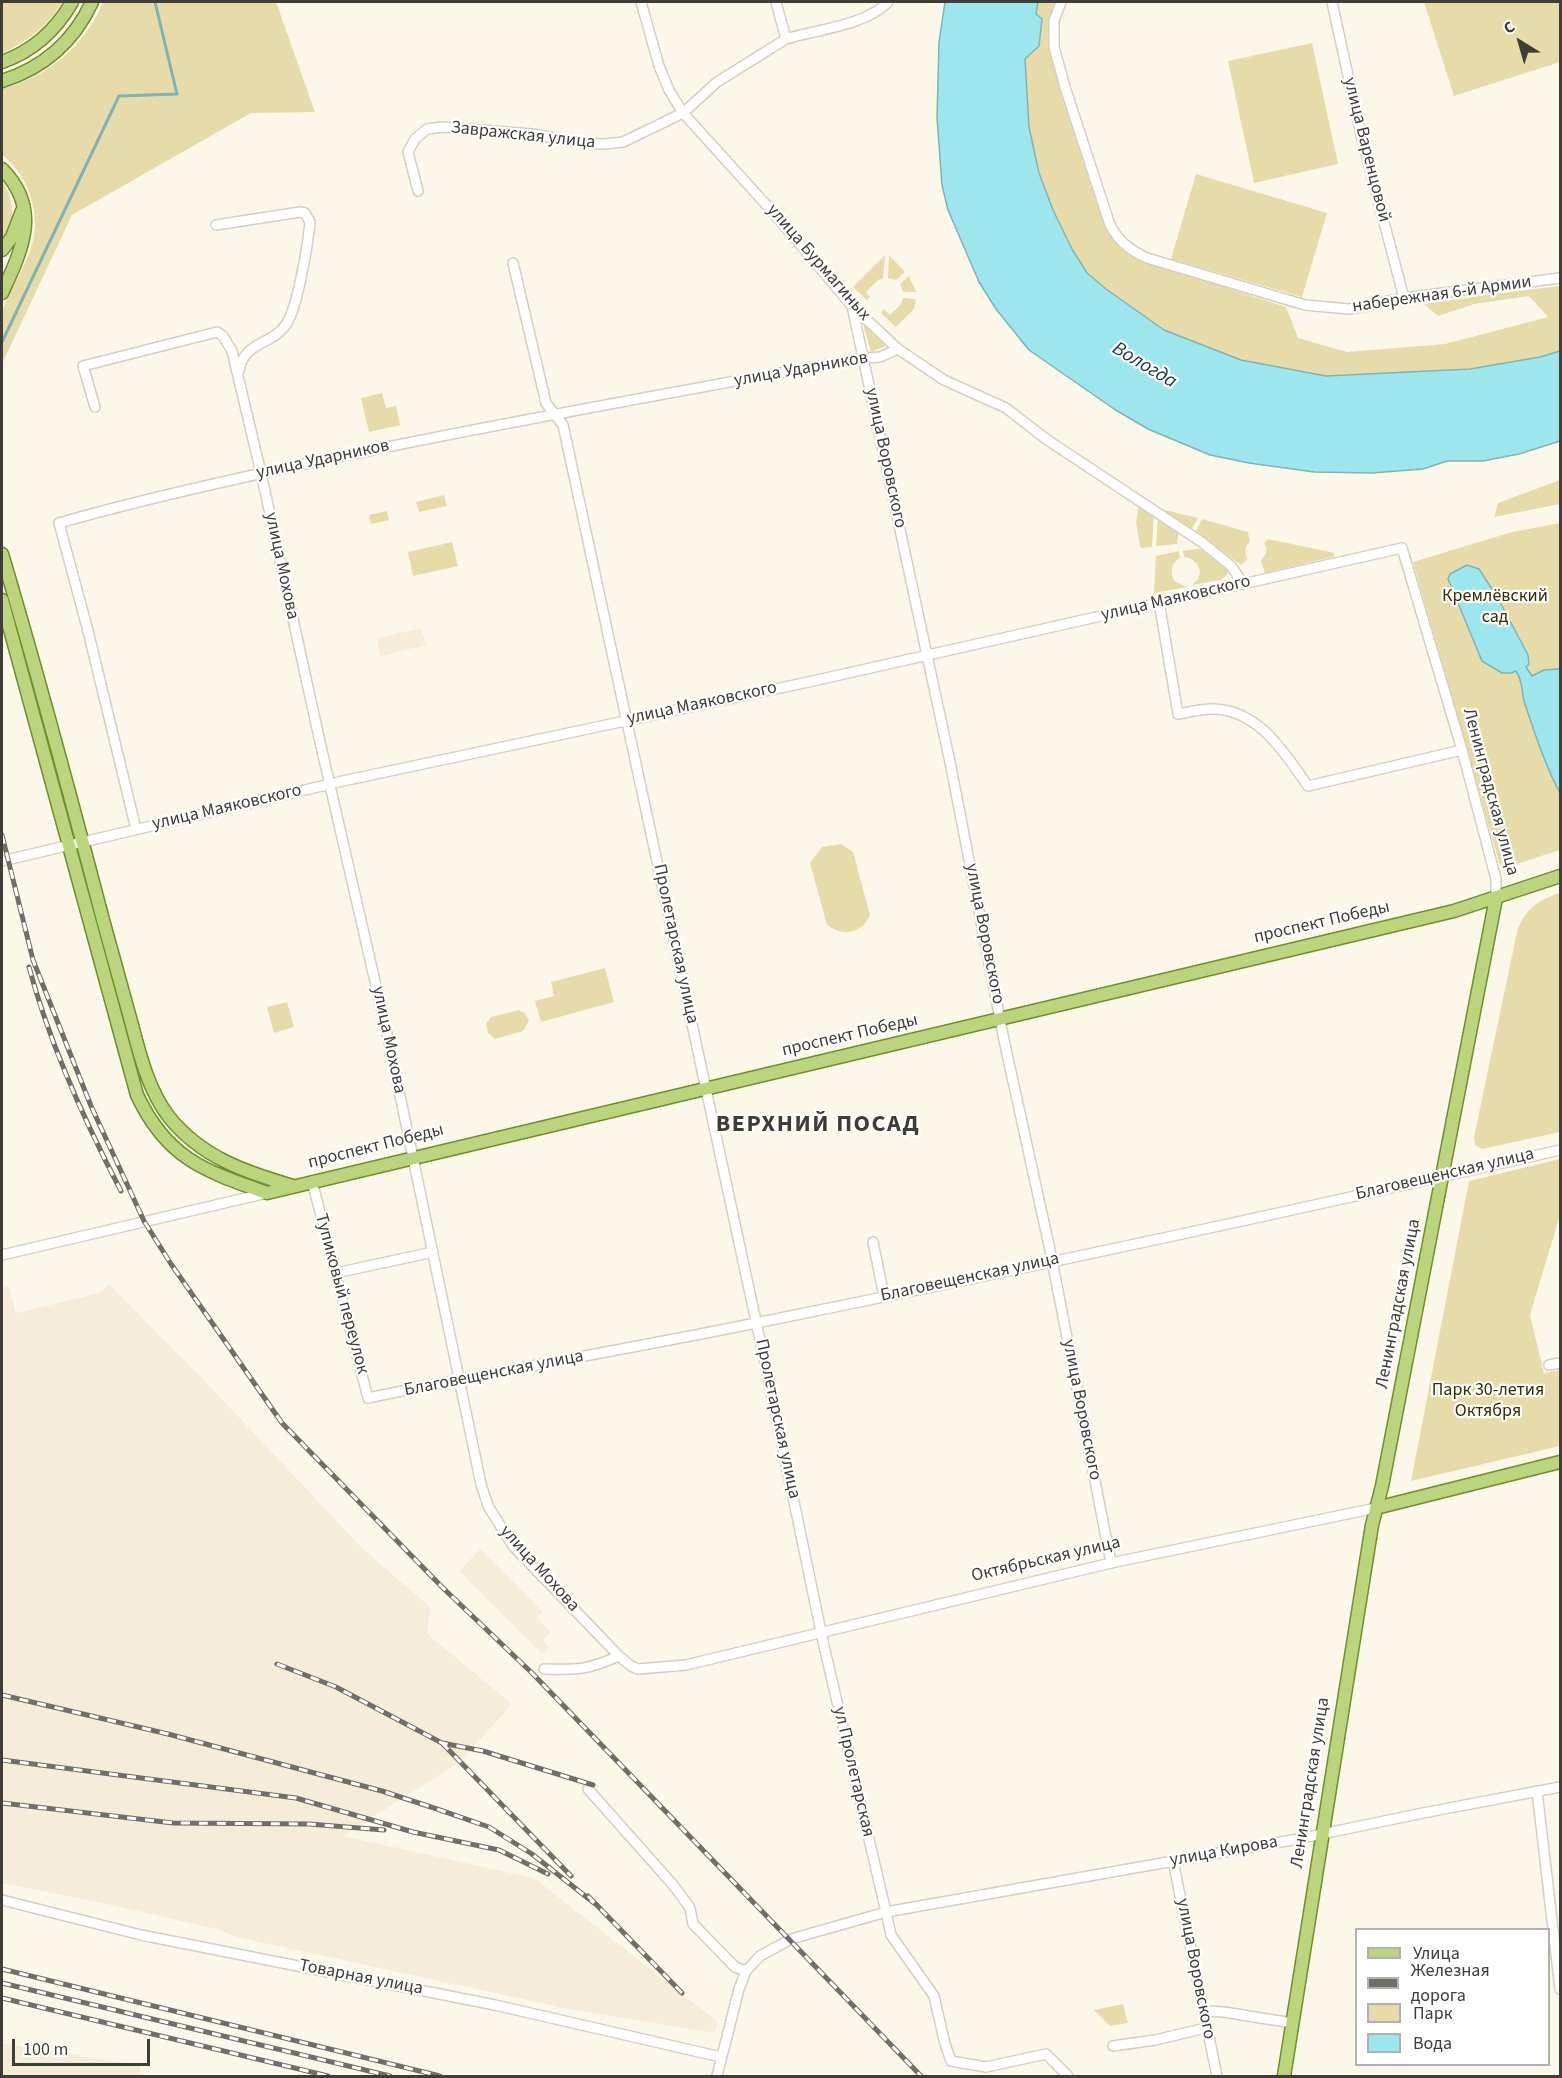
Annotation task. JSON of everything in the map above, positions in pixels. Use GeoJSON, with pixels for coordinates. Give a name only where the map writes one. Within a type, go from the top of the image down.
{"type":"FeatureCollection","features":[{"type":"Feature","properties":{"kind":"main road"},"geometry":{"type":"LineString","coordinates":[[2,62],[42,40],[58,24],[72,2]]}},
{"type":"Feature","properties":{"kind":"main road"},"geometry":{"type":"LineString","coordinates":[[2,81],[30,69],[60,48],[81,23],[92,2]]}},
{"type":"Feature","properties":{"kind":"main road"},"geometry":{"type":"LineString","coordinates":[[2,169],[14,185],[23,207],[25,223],[22,245],[2,293]]}},
{"type":"Feature","properties":{"kind":"main road"},"geometry":{"type":"LineString","coordinates":[[2,250],[15,230],[23,207]]}},
{"type":"Feature","properties":{"kind":"main road"},"geometry":{"type":"LineString","coordinates":[[2,554],[141,1059],[160,1104],[186,1136],[209,1154],[259,1176],[294,1186]]}},
{"type":"Feature","properties":{"kind":"main road"},"geometry":{"type":"LineString","coordinates":[[2,600],[136,1095],[148,1117],[170,1145],[195,1164],[212,1173],[267,1193]]}},
{"type":"Feature","properties":{"kind":"main road","name":"проспект Победы"},"geometry":{"type":"LineString","coordinates":[[267,1193],[414,1156],[1454,911],[1560,876]]}},
{"type":"Feature","properties":{"kind":"main road","name":"Ленинградская улица"},"geometry":{"type":"LineString","coordinates":[[1284,2076],[1359,1598],[1496,898]]}},
{"type":"Feature","properties":{"kind":"main road","name":"Октябрьская улица"},"geometry":{"type":"LineString","coordinates":[[1376,1508],[1560,1462]]}},
{"type":"Feature","properties":{"kind":"street","name":"улица Бурмагиных"},"geometry":{"type":"LineString","coordinates":[[641,2],[659,66],[669,90],[683,113],[771,210],[852,306],[898,349],[944,380],[1006,408],[1046,439],[1203,543],[1232,567],[1243,584]]}},
{"type":"Feature","properties":{"kind":"street"},"geometry":{"type":"LineString","coordinates":[[776,2],[786,39]]}},
{"type":"Feature","properties":{"kind":"street"},"geometry":{"type":"LineString","coordinates":[[683,113],[717,82],[786,39],[874,13],[888,2]]}},
{"type":"Feature","properties":{"kind":"street","name":"набережная 6-й Армии"},"geometry":{"type":"LineString","coordinates":[[1061,2],[1054,21],[1054,47],[1110,225],[1123,244],[1147,258],[1305,305],[1349,309],[1404,298],[1560,278]]}},
{"type":"Feature","properties":{"kind":"street","name":"улица Варенцовой"},"geometry":{"type":"LineString","coordinates":[[1332,2],[1361,135],[1404,298]]}},
{"type":"Feature","properties":{"kind":"street","name":"Завражская улица"},"geometry":{"type":"LineString","coordinates":[[418,191],[408,152],[415,139],[427,129],[442,127],[532,134],[583,143],[604,144],[623,142],[683,113]]}},
{"type":"Feature","properties":{"kind":"street"},"geometry":{"type":"LineString","coordinates":[[216,225],[300,212],[305,213],[310,222],[295,298],[287,323],[278,334],[255,345],[247,352],[241,361],[240,380]]}},
{"type":"Feature","properties":{"kind":"street","name":"Пролетарская улица"},"geometry":{"type":"LineString","coordinates":[[513,263],[546,403],[563,425],[821,1632]]}},
{"type":"Feature","properties":{"kind":"street","name":"улица Воровского"},"geometry":{"type":"LineString","coordinates":[[852,306],[1002,1018],[1004,1040],[1052,1262],[1111,1563]]}},
{"type":"Feature","properties":{"kind":"street","name":"улица Мохова"},"geometry":{"type":"LineString","coordinates":[[95,407],[83,366],[217,332],[223,336],[232,351],[414,1156],[459,1379],[488,1506],[513,1546],[619,1656]]}},
{"type":"Feature","properties":{"kind":"street","name":"улица Ударников"},"geometry":{"type":"LineString","coordinates":[[136,829],[88,631],[59,524],[113,508],[261,473],[555,413],[863,358],[880,357],[898,349]]}},
{"type":"Feature","properties":{"kind":"street","name":"улица Маяковского"},"geometry":{"type":"LineString","coordinates":[[2,861],[330,784],[927,656],[1402,548]]}},
{"type":"Feature","properties":{"kind":"street","name":"Ленинградская улица"},"geometry":{"type":"LineString","coordinates":[[1402,548],[1462,750],[1496,879],[1496,898]]}},
{"type":"Feature","properties":{"kind":"street"},"geometry":{"type":"LineString","coordinates":[[1159,602],[1178,714],[1221,709],[1230,711],[1261,727],[1272,736],[1308,786],[1462,750]]}},
{"type":"Feature","properties":{"kind":"street","name":"Благовещенская улица"},"geometry":{"type":"LineString","coordinates":[[378,1396],[756,1323],[1052,1262],[1560,1150]]}},
{"type":"Feature","properties":{"kind":"street","name":"Тупиковый переулок"},"geometry":{"type":"LineString","coordinates":[[312,1182],[368,1398],[378,1396]]}},
{"type":"Feature","properties":{"kind":"street","name":"проспект Победы"},"geometry":{"type":"LineString","coordinates":[[2,1255],[267,1193]]}},
{"type":"Feature","properties":{"kind":"street"},"geometry":{"type":"LineString","coordinates":[[873,1242],[884,1296]]}},
{"type":"Feature","properties":{"kind":"street"},"geometry":{"type":"LineString","coordinates":[[336,1273],[433,1252]]}},
{"type":"Feature","properties":{"kind":"street"},"geometry":{"type":"LineString","coordinates":[[1550,1365],[1560,1363]]}},
{"type":"Feature","properties":{"kind":"street","name":"Октябрьская улица"},"geometry":{"type":"LineString","coordinates":[[619,1656],[638,1669],[686,1665],[1111,1563],[1376,1508]]}},
{"type":"Feature","properties":{"kind":"street","name":"ул Пролетарская"},"geometry":{"type":"LineString","coordinates":[[821,1632],[891,1935],[934,1996],[951,2061],[986,2067],[1046,2054],[1068,2076]]}},
{"type":"Feature","properties":{"kind":"street"},"geometry":{"type":"LineString","coordinates":[[544,1669],[591,1668],[619,1656]]}},
{"type":"Feature","properties":{"kind":"street","name":"улица Кирова"},"geometry":{"type":"LineString","coordinates":[[886,1912],[1322,1834],[1560,1787]]}},
{"type":"Feature","properties":{"kind":"street"},"geometry":{"type":"LineString","coordinates":[[588,1789],[674,1886],[690,1908],[693,1924],[735,1967],[746,1971]]}},
{"type":"Feature","properties":{"kind":"street"},"geometry":{"type":"LineString","coordinates":[[1537,1791],[1560,1989]]}},
{"type":"Feature","properties":{"kind":"street","name":"улица Воровского"},"geometry":{"type":"LineString","coordinates":[[1173,1861],[1217,2076]]}},
{"type":"Feature","properties":{"kind":"street","name":"Товарная улица"},"geometry":{"type":"LineString","coordinates":[[2,1900],[141,1935],[495,2005],[721,2057]]}},
{"type":"Feature","properties":{"kind":"street"},"geometry":{"type":"LineString","coordinates":[[717,2076],[739,1989],[746,1971],[760,1956],[791,1939],[886,1912]]}},
{"type":"Feature","properties":{"kind":"street"},"geometry":{"type":"LineString","coordinates":[[1203,2011],[1224,2012],[1292,2023]]}},
{"type":"Feature","properties":{"kind":"street"},"geometry":{"type":"LineString","coordinates":[[1113,2046],[1155,2040],[1206,2028]]}},
{"type":"Feature","properties":{"kind":"shaded area"},"geometry":{"type":"Polygon","coordinates":[[[421,628],[426,645],[380,656],[377,638],[421,628]]]}},
{"type":"Feature","properties":{"kind":"shaded area"},"geometry":{"type":"Polygon","coordinates":[[[109,1284],[202,1378],[361,1547],[430,1607],[427,1634],[512,1704],[460,1762],[343,1836],[534,1878],[718,2022],[715,2033],[568,2009],[237,1937],[217,1929],[102,1903],[2,1883],[2,1288],[9,1286],[16,1313],[99,1293],[109,1284]]]}},
{"type":"Feature","properties":{"kind":"shaded area"},"geometry":{"type":"Polygon","coordinates":[[[480,1549],[543,1612],[537,1618],[551,1632],[543,1640],[549,1647],[542,1654],[459,1571],[480,1549]]]}},
{"type":"Feature","properties":{"kind":"shaded area"},"geometry":{"type":"Polygon","coordinates":[[[2,2043],[141,2066],[139,2076],[2,2076],[2,2043]]]}},
{"type":"Feature","properties":{"kind":"green space"},"geometry":{"type":"Polygon","coordinates":[[[2,2],[62,2],[51,19],[36,32],[20,44],[2,53],[2,2]]]}},
{"type":"Feature","properties":{"kind":"green space"},"geometry":{"type":"Polygon","coordinates":[[[103,2],[276,2],[315,112],[251,113],[72,215],[2,364],[3,309],[27,259],[33,241],[35,217],[25,182],[2,155],[2,89],[34,77],[63,58],[86,32],[103,2]]]}},
{"type":"Feature","properties":{"kind":"green space"},"geometry":{"type":"Polygon","coordinates":[[[1038,2],[1056,2],[1051,20],[1106,226],[1117,243],[1132,254],[1144,261],[1286,307],[1298,338],[1347,352],[1445,344],[1548,317],[1529,296],[1474,304],[1438,316],[1424,304],[1560,286],[1560,351],[1540,357],[1470,369],[1326,376],[1241,360],[1164,330],[1087,273],[1072,249],[1053,210],[1039,173],[1029,127],[1025,59],[1039,46],[1036,14],[1038,2]]]}},
{"type":"Feature","properties":{"kind":"green space"},"geometry":{"type":"Polygon","coordinates":[[[1424,2],[1560,2],[1560,62],[1454,96],[1424,2]]]}},
{"type":"Feature","properties":{"kind":"green space"},"geometry":{"type":"Polygon","coordinates":[[[1312,43],[1338,164],[1254,183],[1228,61],[1312,43]]]}},
{"type":"Feature","properties":{"kind":"green space"},"geometry":{"type":"Polygon","coordinates":[[[1196,174],[1327,213],[1302,297],[1171,259],[1196,174]]]}},
{"type":"Feature","properties":{"kind":"green space"},"geometry":{"type":"Polygon","coordinates":[[[2,181],[10,196],[12,212],[9,228],[2,243],[2,181]]]}},
{"type":"Feature","properties":{"kind":"green space"},"geometry":{"type":"Polygon","coordinates":[[[885,255],[883,278],[866,292],[870,297],[867,300],[853,287],[885,255]]]}},
{"type":"Feature","properties":{"kind":"green space"},"geometry":{"type":"Polygon","coordinates":[[[889,255],[905,272],[896,280],[888,278],[889,255]]]}},
{"type":"Feature","properties":{"kind":"green space"},"geometry":{"type":"Polygon","coordinates":[[[909,276],[916,292],[903,292],[900,284],[909,276]]]}},
{"type":"Feature","properties":{"kind":"green space"},"geometry":{"type":"Polygon","coordinates":[[[903,298],[916,299],[914,309],[896,327],[881,313],[884,309],[890,315],[901,304],[903,298]]]}},
{"type":"Feature","properties":{"kind":"green space"},"geometry":{"type":"Polygon","coordinates":[[[863,324],[886,346],[871,352],[863,324]]]}},
{"type":"Feature","properties":{"kind":"green space"},"geometry":{"type":"Polygon","coordinates":[[[382,393],[386,408],[396,406],[400,425],[369,432],[361,398],[382,393]]]}},
{"type":"Feature","properties":{"kind":"green space"},"geometry":{"type":"Polygon","coordinates":[[[1560,480],[1560,504],[1494,517],[1498,503],[1560,480]]]}},
{"type":"Feature","properties":{"kind":"green space"},"geometry":{"type":"Polygon","coordinates":[[[444,495],[447,506],[419,512],[416,502],[444,495]]]}},
{"type":"Feature","properties":{"kind":"green space"},"geometry":{"type":"Polygon","coordinates":[[[1139,504],[1154,513],[1152,547],[1142,548],[1140,546],[1136,523],[1139,504]]]}},
{"type":"Feature","properties":{"kind":"green space"},"geometry":{"type":"Polygon","coordinates":[[[1161,509],[1198,518],[1191,530],[1161,509]]]}},
{"type":"Feature","properties":{"kind":"green space"},"geometry":{"type":"Polygon","coordinates":[[[387,511],[389,520],[371,524],[369,515],[387,511]]]}},
{"type":"Feature","properties":{"kind":"green space"},"geometry":{"type":"Polygon","coordinates":[[[1158,515],[1179,530],[1177,544],[1156,546],[1158,515]]]}},
{"type":"Feature","properties":{"kind":"green space"},"geometry":{"type":"Polygon","coordinates":[[[1202,519],[1248,532],[1250,542],[1245,550],[1248,559],[1241,565],[1195,533],[1202,519]]]}},
{"type":"Feature","properties":{"kind":"green space","name":"Кремлёвский сад"},"geometry":{"type":"Polygon","coordinates":[[[1560,523],[1560,850],[1501,869],[1413,562],[1512,532],[1560,523]]]}},
{"type":"Feature","properties":{"kind":"green space"},"geometry":{"type":"Polygon","coordinates":[[[1268,539],[1335,553],[1333,557],[1265,573],[1261,560],[1266,552],[1264,543],[1268,539]]]}},
{"type":"Feature","properties":{"kind":"green space"},"geometry":{"type":"Polygon","coordinates":[[[452,542],[458,566],[413,576],[408,552],[452,542]]]}},
{"type":"Feature","properties":{"kind":"green space"},"geometry":{"type":"Polygon","coordinates":[[[1204,548],[1227,568],[1228,574],[1221,580],[1192,585],[1200,575],[1199,567],[1184,557],[1183,551],[1204,548]]]}},
{"type":"Feature","properties":{"kind":"green space"},"geometry":{"type":"Polygon","coordinates":[[[1179,551],[1180,558],[1172,568],[1173,577],[1174,581],[1187,587],[1154,593],[1156,556],[1179,551]]]}},
{"type":"Feature","properties":{"kind":"green space"},"geometry":{"type":"Polygon","coordinates":[[[841,844],[853,852],[870,915],[862,926],[852,932],[839,931],[827,925],[810,863],[822,847],[841,844]]]}},
{"type":"Feature","properties":{"kind":"green space"},"geometry":{"type":"Polygon","coordinates":[[[1560,893],[1560,1132],[1482,1149],[1475,1145],[1474,1137],[1517,932],[1524,917],[1533,906],[1560,893]]]}},
{"type":"Feature","properties":{"kind":"green space"},"geometry":{"type":"Polygon","coordinates":[[[605,968],[614,1002],[541,1022],[535,1001],[554,996],[551,982],[605,968]]]}},
{"type":"Feature","properties":{"kind":"green space"},"geometry":{"type":"Polygon","coordinates":[[[287,1002],[294,1027],[274,1033],[267,1007],[287,1002]]]}},
{"type":"Feature","properties":{"kind":"green space"},"geometry":{"type":"Polygon","coordinates":[[[519,1010],[525,1013],[529,1021],[523,1031],[495,1039],[488,1033],[486,1024],[491,1017],[519,1010]]]}},
{"type":"Feature","properties":{"kind":"green space","name":"Парк 30-летия Октября"},"geometry":{"type":"Polygon","coordinates":[[[1560,1159],[1560,1215],[1530,1315],[1544,1373],[1560,1370],[1560,1446],[1411,1481],[1469,1181],[1560,1159]]]}},
{"type":"Feature","properties":{"kind":"green space"},"geometry":{"type":"Polygon","coordinates":[[[1123,2004],[1128,2023],[1110,2026],[1094,2010],[1123,2004]]]}},
{"type":"Feature","properties":{"kind":"water","name":"Вологда"},"geometry":{"type":"Polygon","coordinates":[[[945,2],[1038,2],[1036,14],[1042,19],[1039,46],[1025,59],[1029,127],[1039,173],[1053,210],[1072,249],[1087,273],[1106,289],[1164,330],[1241,360],[1326,376],[1470,369],[1540,357],[1560,351],[1560,441],[1519,454],[1483,461],[1447,461],[1423,469],[1372,473],[1314,472],[1249,463],[1210,455],[1148,429],[1114,409],[1029,350],[996,309],[979,282],[948,210],[942,185],[937,118],[939,42],[945,2]]]}},
{"type":"Feature","properties":{"kind":"water"},"geometry":{"type":"Polygon","coordinates":[[[1467,565],[1479,569],[1499,600],[1528,655],[1529,664],[1526,667],[1532,676],[1544,670],[1560,670],[1560,793],[1536,736],[1516,671],[1502,673],[1482,661],[1448,579],[1450,574],[1467,565]]]}},
{"type":"Feature","properties":{"kind":"waterway"},"geometry":{"type":"LineString","coordinates":[[2,342],[119,96],[177,94],[155,2]]}},
{"type":"Feature","properties":{"kind":"railway"},"geometry":{"type":"LineString","coordinates":[[2,835],[33,960],[91,1106],[144,1221],[171,1264],[282,1423],[442,1587],[532,1673],[921,2076]]}},
{"type":"Feature","properties":{"kind":"railway"},"geometry":{"type":"LineString","coordinates":[[29,967],[47,1025],[69,1082],[121,1191]]}},
{"type":"Feature","properties":{"kind":"railway"},"geometry":{"type":"LineString","coordinates":[[277,1664],[336,1687],[442,1743],[483,1751],[593,1785]]}},
{"type":"Feature","properties":{"kind":"railway"},"geometry":{"type":"LineString","coordinates":[[2,1695],[168,1734],[382,1791],[489,1827],[532,1854],[594,1903]]}},
{"type":"Feature","properties":{"kind":"railway"},"geometry":{"type":"LineString","coordinates":[[442,1743],[571,1876]]}},
{"type":"Feature","properties":{"kind":"railway"},"geometry":{"type":"LineString","coordinates":[[2,1760],[296,1798],[413,1832],[499,1850],[548,1874]]}},
{"type":"Feature","properties":{"kind":"railway"},"geometry":{"type":"LineString","coordinates":[[2,1803],[173,1823],[309,1824],[384,1830]]}},
{"type":"Feature","properties":{"kind":"railway"},"geometry":{"type":"LineString","coordinates":[[588,1896],[682,1993]]}},
{"type":"Feature","properties":{"kind":"railway"},"geometry":{"type":"LineString","coordinates":[[2,1969],[440,2076]]}},
{"type":"Feature","properties":{"kind":"railway"},"geometry":{"type":"LineString","coordinates":[[2,1983],[390,2076]]}},
{"type":"Feature","properties":{"kind":"railway"},"geometry":{"type":"LineString","coordinates":[[2,1998],[328,2076]]}},
{"type":"Feature","properties":{"kind":"district","name":"ВЕРХНИЙ ПОСАД"},"geometry":{"type":"Point","coordinates":[818,1126]}}]}
